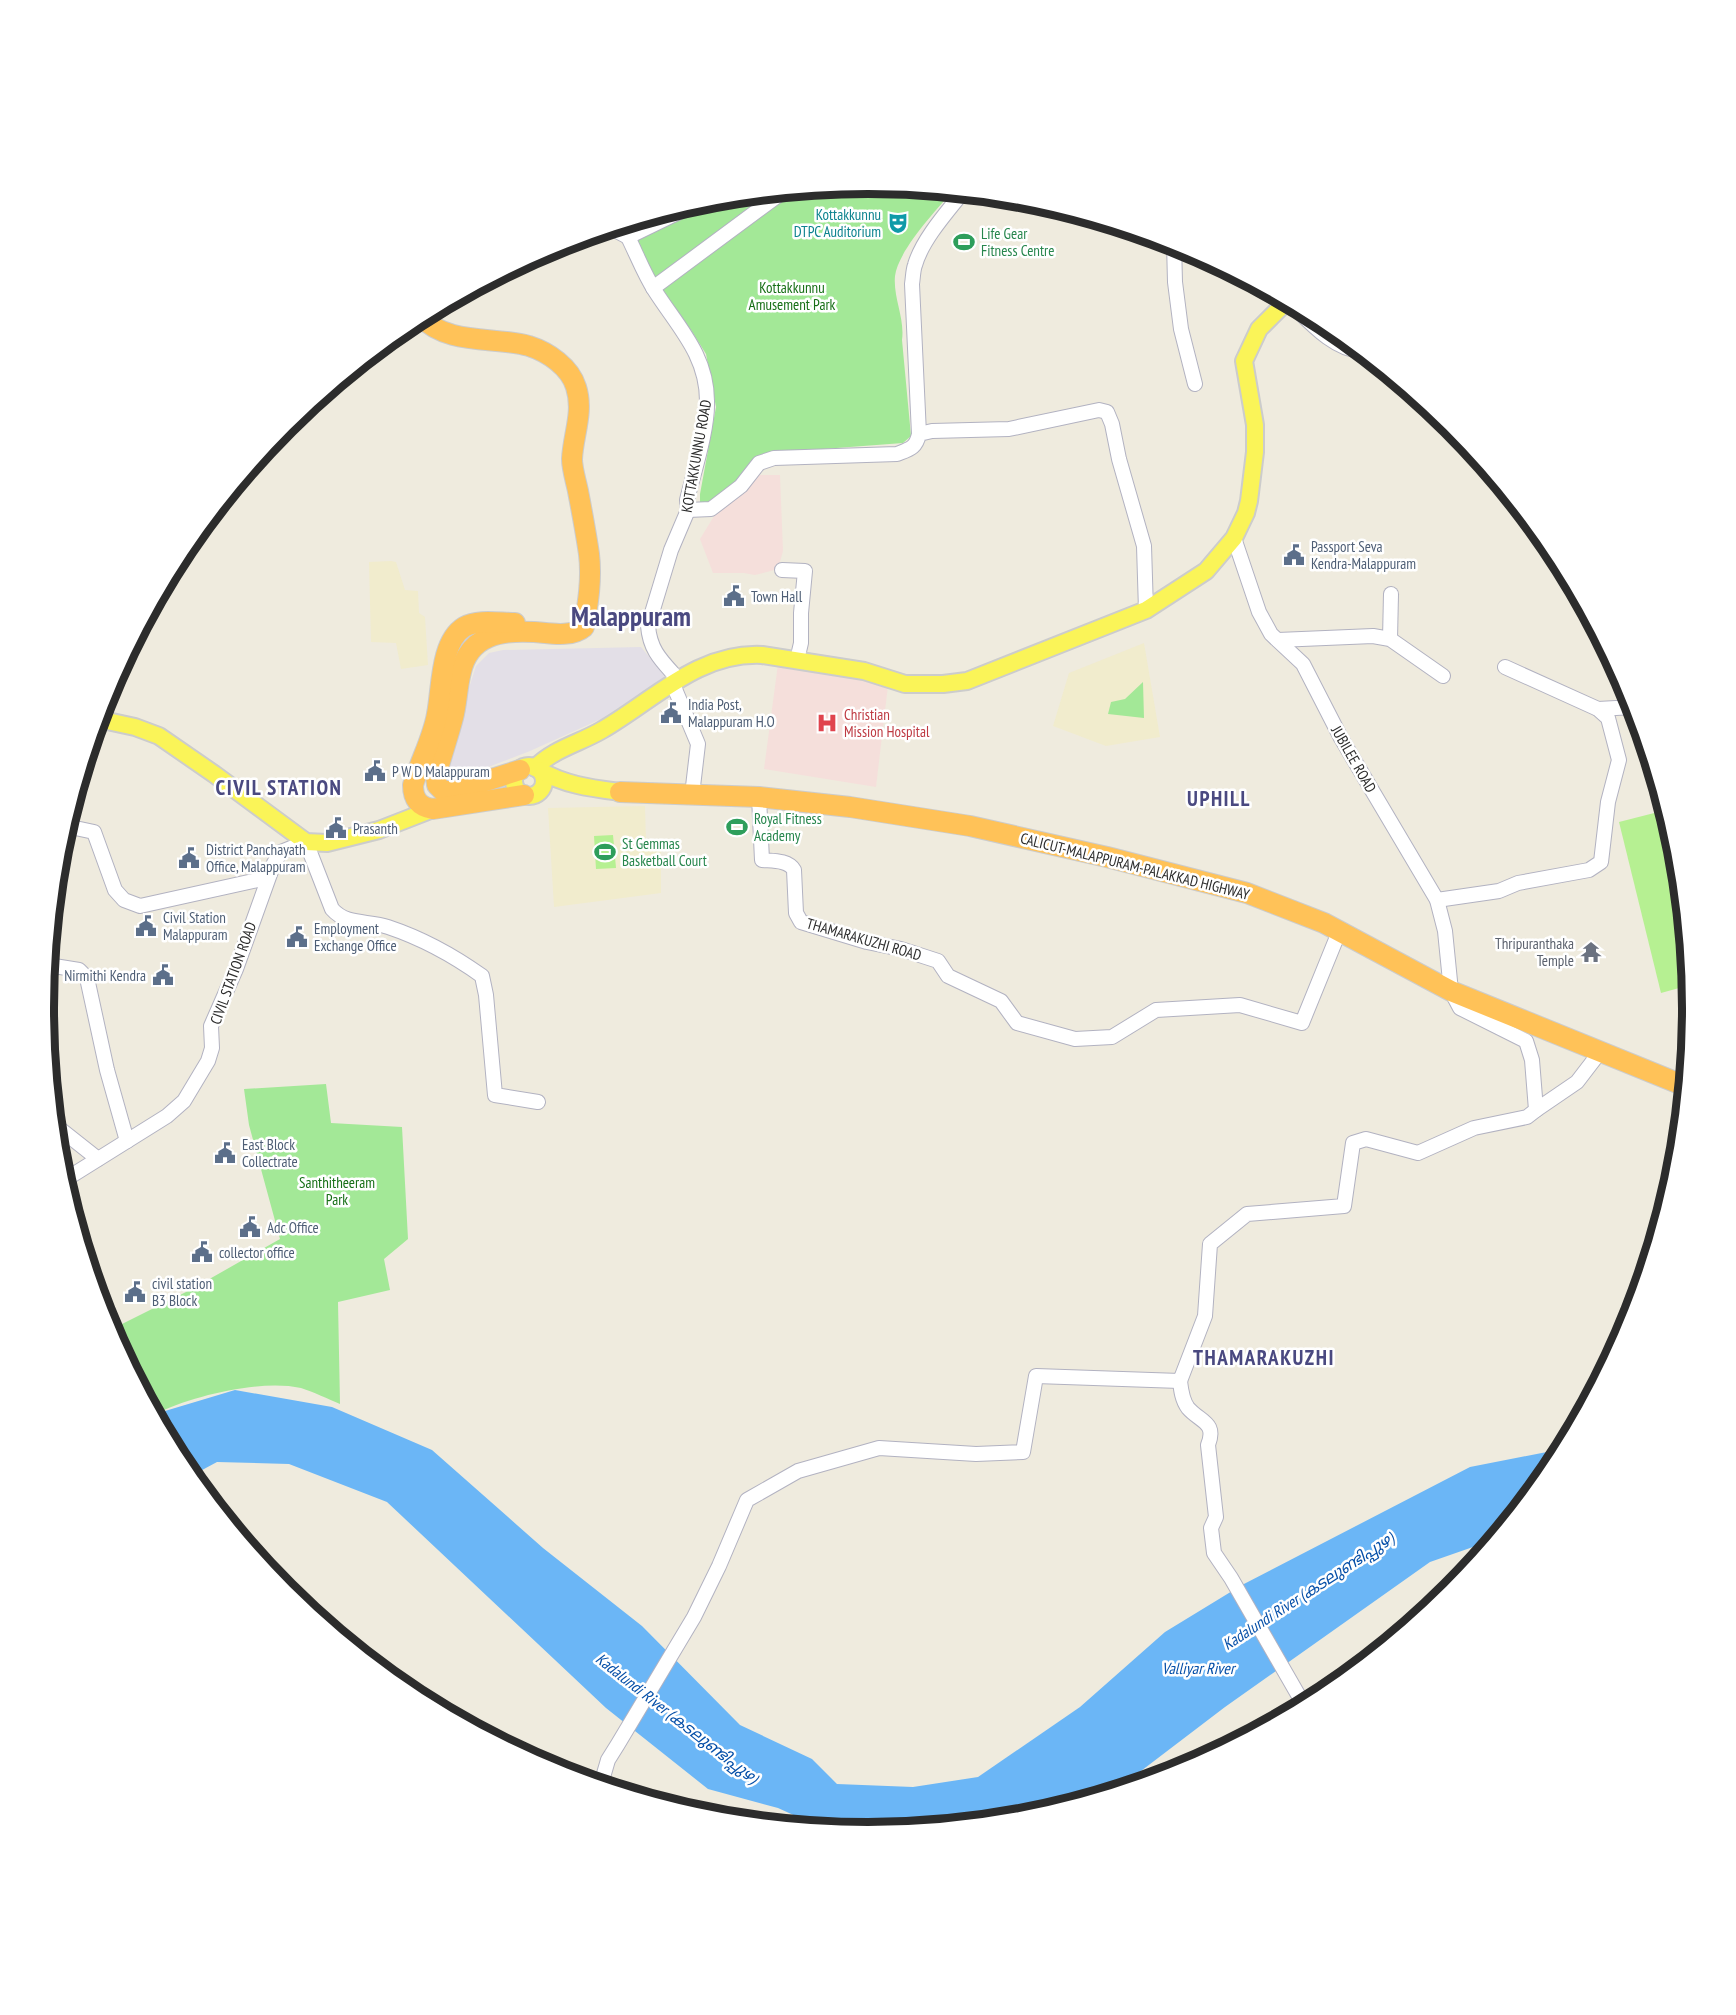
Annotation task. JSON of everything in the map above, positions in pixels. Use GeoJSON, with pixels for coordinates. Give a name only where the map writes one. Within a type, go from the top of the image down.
{"type":"FeatureCollection","features":[{"type":"Feature","properties":{"kind":"highway"},"geometry":{"type":"LineString","coordinates":[[429,323],[441,331],[459,336],[528,346],[549,355],[570,375],[576,387],[579,426],[572,461],[589,553],[590,581],[584,627],[579,631],[568,633],[516,631],[479,641],[467,656],[461,670],[453,717],[436,776],[437,785],[443,791],[454,791],[531,769]]}},
{"type":"Feature","properties":{"kind":"highway"},"geometry":{"type":"LineString","coordinates":[[426,806],[413,794],[413,784],[437,715],[446,654],[454,638],[465,627],[484,622],[561,627],[576,625],[586,613]]}},
{"type":"Feature","properties":{"kind":"highway","name":"CALICUT-MALAPPURAM-PALAKKAD HIGHWAY"},"geometry":{"type":"LineString","coordinates":[[620,792],[759,797],[850,807],[970,826],[1107,857],[1247,893],[1324,923],[1451,990],[1678,1083]]}},
{"type":"Feature","properties":{"kind":"highway","name":"CALICUT-MALAPPURAM-PALAKKAD HIGHWAY"},"geometry":{"type":"LineString","coordinates":[[426,806],[532,794]]}},
{"type":"Feature","properties":{"kind":"main road"},"geometry":{"type":"LineString","coordinates":[[531,769],[544,782],[532,794],[517,789],[515,784],[517,774],[531,769],[545,757],[597,733],[626,716],[675,680],[706,665],[748,654],[864,671],[905,684],[943,684],[967,681],[1146,610],[1206,571],[1234,538],[1246,513],[1255,452],[1255,425],[1244,361],[1259,328],[1282,307]]}},
{"type":"Feature","properties":{"kind":"main road"},"geometry":{"type":"LineString","coordinates":[[107,721],[135,727],[159,736],[306,842],[327,843],[379,830],[426,806]]}},
{"type":"Feature","properties":{"kind":"main road","name":"CALICUT-MALAPPURAM-PALAKKAD HIGHWAY"},"geometry":{"type":"LineString","coordinates":[[531,769],[577,786],[620,792]]}},
{"type":"Feature","properties":{"kind":"main road","name":"CALICUT-MALAPPURAM-PALAKKAD HIGHWAY"},"geometry":{"type":"LineString","coordinates":[[532,794],[620,792]]}},
{"type":"Feature","properties":{"kind":"street"},"geometry":{"type":"LineString","coordinates":[[688,510],[711,508],[741,486],[759,463],[774,458],[897,454],[912,449],[917,443],[919,434],[912,284],[914,265],[942,218],[958,198]]}},
{"type":"Feature","properties":{"kind":"street"},"geometry":{"type":"LineString","coordinates":[[653,288],[772,199]]}},
{"type":"Feature","properties":{"kind":"street"},"geometry":{"type":"LineString","coordinates":[[620,233],[628,237],[664,219]]}},
{"type":"Feature","properties":{"kind":"street","name":"KOTTAKKUNNU ROAD"},"geometry":{"type":"LineString","coordinates":[[628,237],[653,288],[698,354],[705,375],[708,402],[687,500],[688,510],[671,550],[648,626],[648,637],[654,652],[675,680],[698,744],[692,795]]}},
{"type":"Feature","properties":{"kind":"street"},"geometry":{"type":"LineString","coordinates":[[1174,253],[1175,282],[1181,329],[1195,384]]}},
{"type":"Feature","properties":{"kind":"street"},"geometry":{"type":"LineString","coordinates":[[919,434],[932,431],[1009,429],[1099,410],[1107,412],[1144,546],[1146,610]]}},
{"type":"Feature","properties":{"kind":"street","name":"JUBILEE ROAD"},"geometry":{"type":"LineString","coordinates":[[1234,538],[1258,612],[1271,634],[1304,664],[1341,738],[1437,900],[1445,931],[1451,990]]}},
{"type":"Feature","properties":{"kind":"street"},"geometry":{"type":"LineString","coordinates":[[782,570],[805,570],[801,643],[796,660]]}},
{"type":"Feature","properties":{"kind":"street"},"geometry":{"type":"LineString","coordinates":[[1390,639],[1391,594]]}},
{"type":"Feature","properties":{"kind":"street"},"geometry":{"type":"LineString","coordinates":[[1278,640],[1373,636],[1390,639],[1443,675]]}},
{"type":"Feature","properties":{"kind":"street"},"geometry":{"type":"LineString","coordinates":[[1437,900],[1499,891],[1518,883],[1589,870],[1601,862],[1608,802],[1619,760],[1608,718],[1598,709],[1505,667]]}},
{"type":"Feature","properties":{"kind":"street"},"geometry":{"type":"LineString","coordinates":[[1598,709],[1624,708]]}},
{"type":"Feature","properties":{"kind":"street","name":"THAMARAKUZHI ROAD"},"geometry":{"type":"LineString","coordinates":[[759,797],[762,860],[788,863],[792,866],[796,913],[801,922],[867,942],[901,949],[938,962],[948,976],[1001,1001],[1017,1023],[1075,1039],[1112,1037],[1156,1010],[1240,1005],[1302,1023],[1339,932]]}},
{"type":"Feature","properties":{"kind":"street"},"geometry":{"type":"LineString","coordinates":[[75,828],[94,832],[115,890],[124,900],[140,906],[267,878]]}},
{"type":"Feature","properties":{"kind":"street"},"geometry":{"type":"LineString","coordinates":[[306,842],[332,909],[338,916],[347,920],[385,926],[406,934],[482,976],[486,995],[495,1095],[538,1102]]}},
{"type":"Feature","properties":{"kind":"street","name":"CIVIL STATION ROAD"},"geometry":{"type":"LineString","coordinates":[[72,1175],[167,1116],[184,1101],[208,1061],[212,1048],[211,1026],[236,969],[267,878],[281,852],[306,842]]}},
{"type":"Feature","properties":{"kind":"street"},"geometry":{"type":"LineString","coordinates":[[56,965],[79,970],[87,978],[107,1070],[127,1142]]}},
{"type":"Feature","properties":{"kind":"street"},"geometry":{"type":"LineString","coordinates":[[1451,990],[1460,1008],[1526,1041],[1532,1060],[1536,1110]]}},
{"type":"Feature","properties":{"kind":"street"},"geometry":{"type":"LineString","coordinates":[[1300,1697],[1214,1553],[1211,1539],[1211,1528],[1216,1517],[1208,1445],[1212,1436],[1209,1425],[1188,1408],[1183,1398],[1180,1381],[1206,1316],[1210,1245],[1247,1214],[1344,1206],[1353,1143],[1366,1139],[1418,1153],[1474,1128],[1527,1117],[1577,1082],[1600,1052]]}},
{"type":"Feature","properties":{"kind":"street"},"geometry":{"type":"LineString","coordinates":[[64,1132],[98,1159]]}},
{"type":"Feature","properties":{"kind":"street"},"geometry":{"type":"LineString","coordinates":[[603,1777],[618,1744],[694,1617],[747,1500],[798,1471],[879,1448],[976,1454],[1023,1452],[1036,1376],[1180,1381]]}},
{"type":"Feature","properties":{"kind":"shaded area"},"geometry":{"type":"Polygon","coordinates":[[[754,475],[780,475],[783,551],[778,569],[755,575],[713,573],[700,539],[722,503],[754,475]]]}},
{"type":"Feature","properties":{"kind":"shaded area"},"geometry":{"type":"Polygon","coordinates":[[[369,562],[396,562],[405,590],[418,591],[419,613],[425,617],[428,665],[401,669],[396,643],[371,642],[369,562]]]}},
{"type":"Feature","properties":{"kind":"shaded area"},"geometry":{"type":"Polygon","coordinates":[[[1144,643],[1160,737],[1106,746],[1053,726],[1069,673],[1144,643]]]}},
{"type":"Feature","properties":{"kind":"shaded area"},"geometry":{"type":"Polygon","coordinates":[[[641,647],[666,677],[601,719],[530,751],[457,779],[450,780],[444,774],[444,766],[476,666],[489,653],[503,650],[641,647]]]}},
{"type":"Feature","properties":{"kind":"shaded area","name":"Christian Mission Hospital"},"geometry":{"type":"Polygon","coordinates":[[[778,664],[889,677],[876,787],[764,769],[778,664]]]}},
{"type":"Feature","properties":{"kind":"shaded area"},"geometry":{"type":"Polygon","coordinates":[[[645,806],[646,842],[661,844],[661,893],[554,907],[548,808],[645,806]]]}},
{"type":"Feature","properties":{"kind":"green space","name":"Kottakkunnu Amusement Park"},"geometry":{"type":"Polygon","coordinates":[[[868,194],[947,197],[910,243],[895,276],[902,324],[911,436],[903,443],[770,453],[729,489],[700,505],[716,407],[706,354],[691,330],[655,286],[631,238],[674,217],[762,200],[815,195],[868,194]]]}},
{"type":"Feature","properties":{"kind":"green space"},"geometry":{"type":"Polygon","coordinates":[[[1143,682],[1144,718],[1108,714],[1111,702],[1125,699],[1143,682]]]}},
{"type":"Feature","properties":{"kind":"green space"},"geometry":{"type":"Polygon","coordinates":[[[1658,812],[1675,901],[1681,987],[1661,993],[1619,822],[1658,812]]]}},
{"type":"Feature","properties":{"kind":"green space","name":"St Gemmas Basketball Court"},"geometry":{"type":"Polygon","coordinates":[[[613,835],[616,868],[596,869],[594,836],[613,835]]]}},
{"type":"Feature","properties":{"kind":"green space","name":"Santhitheeram Park"},"geometry":{"type":"Polygon","coordinates":[[[326,1084],[331,1123],[402,1127],[408,1239],[384,1259],[390,1290],[338,1302],[340,1404],[301,1388],[266,1386],[207,1395],[161,1411],[138,1368],[119,1326],[190,1290],[280,1239],[249,1125],[244,1089],[326,1084]]]}},
{"type":"Feature","properties":{"kind":"water","name":"Valliyar River"},"geometry":{"type":"Polygon","coordinates":[[[235,1390],[332,1407],[432,1450],[543,1548],[642,1626],[740,1725],[812,1759],[837,1784],[913,1787],[978,1777],[1080,1707],[1165,1632],[1242,1585],[1470,1467],[1550,1451],[1514,1503],[1479,1545],[1430,1562],[1225,1707],[1133,1777],[1079,1794],[1027,1806],[974,1815],[868,1822],[802,1819],[778,1808],[708,1789],[606,1708],[387,1502],[289,1464],[217,1462],[199,1472],[162,1412],[235,1390]]]}},
{"type":"Feature","properties":{"kind":"place","name":"Kottakkunnu DTPC Auditorium"},"geometry":{"type":"Point","coordinates":[898,223]}},
{"type":"Feature","properties":{"kind":"place","name":"Life Gear Fitness Centre"},"geometry":{"type":"Point","coordinates":[964,242]}},
{"type":"Feature","properties":{"kind":"place","name":"Passport Seva Kendra-Malappuram"},"geometry":{"type":"Point","coordinates":[1294,555]}},
{"type":"Feature","properties":{"kind":"place","name":"Town Hall"},"geometry":{"type":"Point","coordinates":[734,596]}},
{"type":"Feature","properties":{"kind":"place","name":"India Post, Malappuram H.O"},"geometry":{"type":"Point","coordinates":[671,713]}},
{"type":"Feature","properties":{"kind":"place","name":"Christian Mission Hospital"},"geometry":{"type":"Point","coordinates":[827,723]}},
{"type":"Feature","properties":{"kind":"place","name":"P W D Malappuram"},"geometry":{"type":"Point","coordinates":[375,771]}},
{"type":"Feature","properties":{"kind":"place","name":"Royal Fitness Academy"},"geometry":{"type":"Point","coordinates":[737,827]}},
{"type":"Feature","properties":{"kind":"place","name":"Prasanth"},"geometry":{"type":"Point","coordinates":[336,828]}},
{"type":"Feature","properties":{"kind":"place","name":"St Gemmas Basketball Court"},"geometry":{"type":"Point","coordinates":[605,852]}},
{"type":"Feature","properties":{"kind":"place","name":"District Panchayath Office, Malappuram"},"geometry":{"type":"Point","coordinates":[189,858]}},
{"type":"Feature","properties":{"kind":"place","name":"Civil Station Malappuram"},"geometry":{"type":"Point","coordinates":[146,926]}},
{"type":"Feature","properties":{"kind":"place","name":"Employment Exchange Office"},"geometry":{"type":"Point","coordinates":[297,937]}},
{"type":"Feature","properties":{"kind":"place","name":"Thripuranthaka Temple"},"geometry":{"type":"Point","coordinates":[1591,952]}},
{"type":"Feature","properties":{"kind":"place","name":"Nirmithi Kendra"},"geometry":{"type":"Point","coordinates":[163,975]}},
{"type":"Feature","properties":{"kind":"place","name":"East Block Collectrate"},"geometry":{"type":"Point","coordinates":[225,1153]}},
{"type":"Feature","properties":{"kind":"place","name":"Adc Office"},"geometry":{"type":"Point","coordinates":[250,1227]}},
{"type":"Feature","properties":{"kind":"place","name":"collector office"},"geometry":{"type":"Point","coordinates":[202,1252]}},
{"type":"Feature","properties":{"kind":"place","name":"civil station B3 Block"},"geometry":{"type":"Point","coordinates":[135,1292]}},
{"type":"Feature","properties":{"kind":"district","name":"Malappuram"},"geometry":{"type":"Point","coordinates":[631,616]}},
{"type":"Feature","properties":{"kind":"district","name":"CIVIL STATION"},"geometry":{"type":"Point","coordinates":[279,787]}},
{"type":"Feature","properties":{"kind":"district","name":"UPHILL"},"geometry":{"type":"Point","coordinates":[1219,798]}},
{"type":"Feature","properties":{"kind":"district","name":"THAMARAKUZHI"},"geometry":{"type":"Point","coordinates":[1264,1357]}},
{"type":"Feature","properties":{"kind":"water label","name":"Kadalundi River (കടലുണ്ടിപ്പുഴ)"},"geometry":{"type":"Point","coordinates":[1308,1591]}},
{"type":"Feature","properties":{"kind":"water label","name":"Kadalundi River (കടലുണ്ടിപ്പുഴ)"},"geometry":{"type":"Point","coordinates":[677,1718]}}]}
